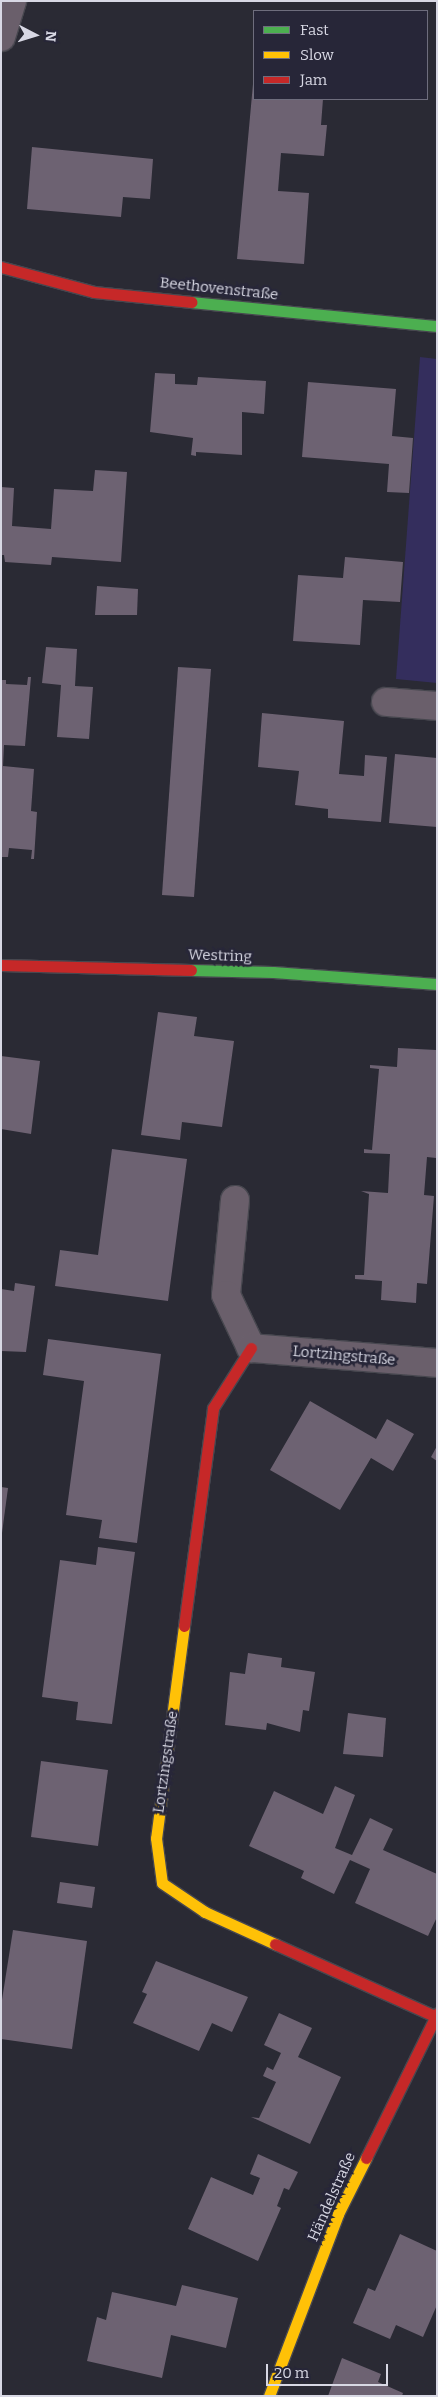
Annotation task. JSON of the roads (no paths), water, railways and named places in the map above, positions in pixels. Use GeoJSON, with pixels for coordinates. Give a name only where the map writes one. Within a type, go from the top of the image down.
{"type":"FeatureCollection","features":[{"type":"Feature","properties":{"kind":"street"},"geometry":{"type":"LineString","coordinates":[[1,37],[12,1]]}},
{"type":"Feature","properties":{"kind":"street","name":"Beethovenstraße"},"geometry":{"type":"LineString","coordinates":[[1,267],[94,292],[437,326]]}},
{"type":"Feature","properties":{"kind":"street"},"geometry":{"type":"LineString","coordinates":[[386,702],[437,706]]}},
{"type":"Feature","properties":{"kind":"street","name":"Westring"},"geometry":{"type":"LineString","coordinates":[[1,965],[273,972],[437,984]]}},
{"type":"Feature","properties":{"kind":"street"},"geometry":{"type":"LineString","coordinates":[[235,1200],[226,1295],[251,1348]]}},
{"type":"Feature","properties":{"kind":"street","name":"Lortzingstraße"},"geometry":{"type":"LineString","coordinates":[[436,2016],[205,1912],[162,1883],[156,1838],[213,1408],[251,1348],[437,1363]]}},
{"type":"Feature","properties":{"kind":"street","name":"Händelstraße"},"geometry":{"type":"LineString","coordinates":[[268,2396],[338,2214],[436,2016]]}}]}
